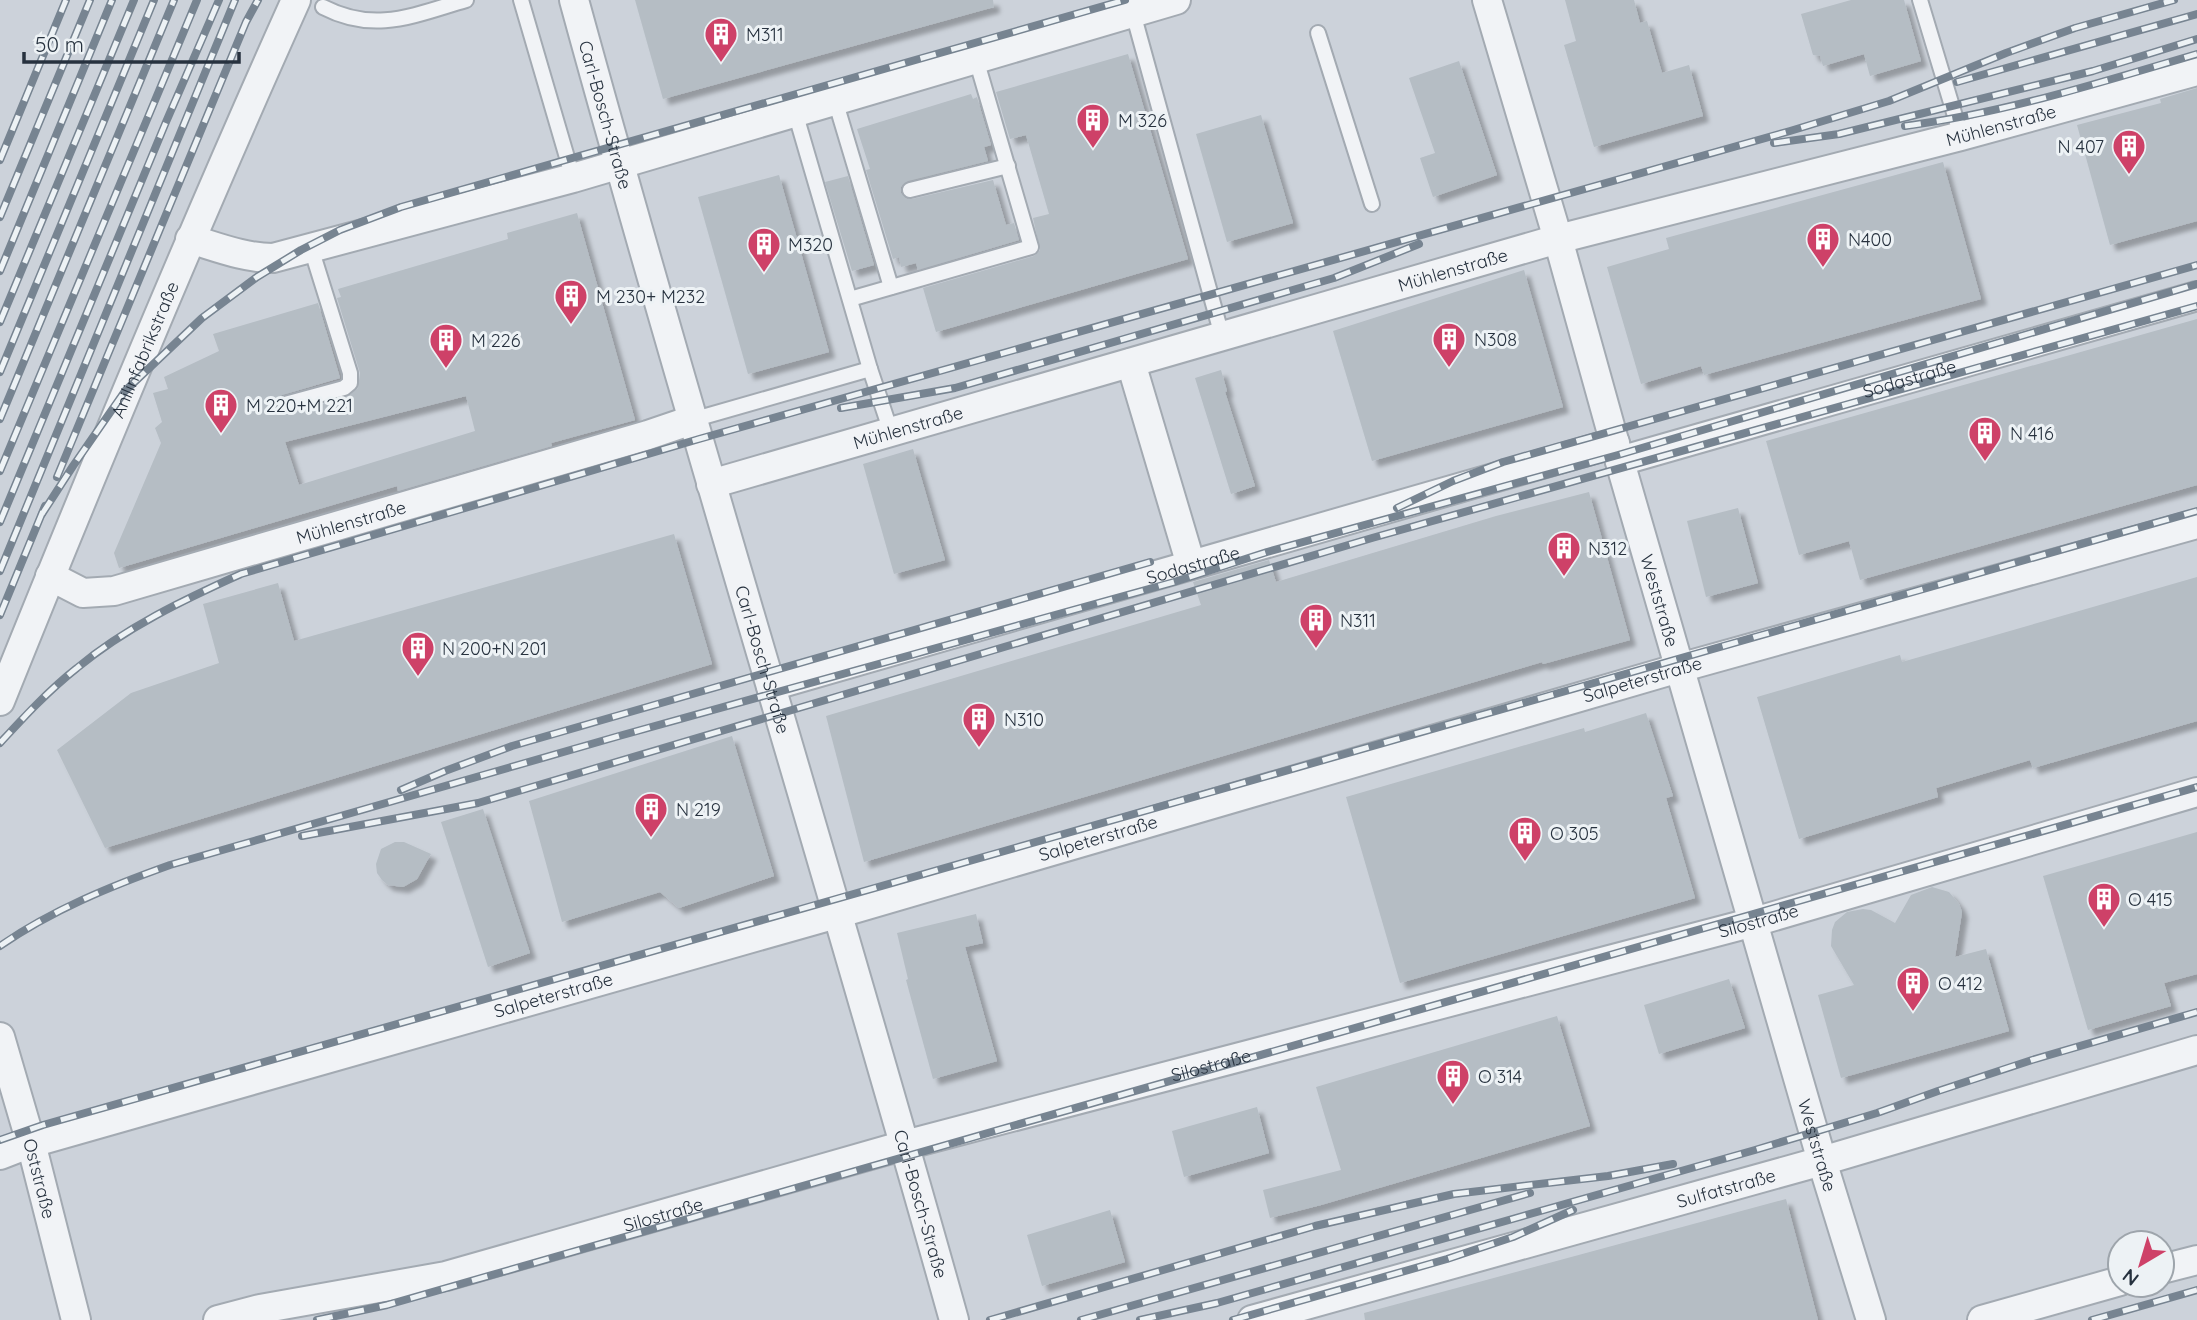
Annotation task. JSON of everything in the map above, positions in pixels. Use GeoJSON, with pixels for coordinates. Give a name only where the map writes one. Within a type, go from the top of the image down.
{"type":"FeatureCollection","features":[{"type":"Feature","properties":{"kind":"street","name":"Anilinfabrikstraße"},"geometry":{"type":"LineString","coordinates":[[0,701],[125,391],[296,0]]}},
{"type":"Feature","properties":{"kind":"street","name":"Carl-Bosch-Straße"},"geometry":{"type":"LineString","coordinates":[[574,0],[692,419],[954,1320]]}},
{"type":"Feature","properties":{"kind":"street"},"geometry":{"type":"LineString","coordinates":[[190,239],[237,253],[272,258],[573,178],[1176,0]]}},
{"type":"Feature","properties":{"kind":"street","name":"Weststraße"},"geometry":{"type":"LineString","coordinates":[[1487,0],[1559,239],[1679,668],[1822,1161],[1871,1320]]}},
{"type":"Feature","properties":{"kind":"street","name":"Mühlenstraße"},"geometry":{"type":"LineString","coordinates":[[711,484],[1559,239],[1961,136],[2197,71]]}},
{"type":"Feature","properties":{"kind":"street","name":"Sodastraße"},"geometry":{"type":"LineString","coordinates":[[771,686],[1191,565],[2197,296]]}},
{"type":"Feature","properties":{"kind":"street"},"geometry":{"type":"LineString","coordinates":[[1131,363],[1191,565]]}},
{"type":"Feature","properties":{"kind":"street","name":"Mühlenstraße"},"geometry":{"type":"LineString","coordinates":[[50,576],[83,593],[114,591],[648,435],[692,419]]}},
{"type":"Feature","properties":{"kind":"street","name":"Salpeterstraße"},"geometry":{"type":"LineString","coordinates":[[0,1155],[31,1143],[836,914],[1679,668],[2197,524]]}},
{"type":"Feature","properties":{"kind":"street","name":"Silostraße"},"geometry":{"type":"LineString","coordinates":[[218,1320],[260,1309],[446,1276],[905,1145],[1754,922],[2197,792]]}},
{"type":"Feature","properties":{"kind":"street","name":"Oststraße"},"geometry":{"type":"LineString","coordinates":[[0,1037],[31,1143],[76,1320]]}},
{"type":"Feature","properties":{"kind":"street","name":"Sulfatstraße"},"geometry":{"type":"LineString","coordinates":[[1252,1320],[1822,1161],[2197,1049]]}},
{"type":"Feature","properties":{"kind":"street"},"geometry":{"type":"LineString","coordinates":[[2176,1265],[2197,1260]]}},
{"type":"Feature","properties":{"kind":"street"},"geometry":{"type":"LineString","coordinates":[[1982,1320],[2106,1285]]}},
{"type":"Feature","properties":{"kind":"lane"},"geometry":{"type":"LineString","coordinates":[[323,7],[339,16],[360,21],[384,22],[466,0]]}},
{"type":"Feature","properties":{"kind":"lane"},"geometry":{"type":"LineString","coordinates":[[521,0],[573,178]]}},
{"type":"Feature","properties":{"kind":"lane"},"geometry":{"type":"LineString","coordinates":[[1920,0],[1961,136]]}},
{"type":"Feature","properties":{"kind":"lane"},"geometry":{"type":"LineString","coordinates":[[1133,13],[1222,336]]}},
{"type":"Feature","properties":{"kind":"lane"},"geometry":{"type":"LineString","coordinates":[[1318,33],[1372,204]]}},
{"type":"Feature","properties":{"kind":"lane"},"geometry":{"type":"LineString","coordinates":[[850,299],[1031,247],[976,59]]}},
{"type":"Feature","properties":{"kind":"lane"},"geometry":{"type":"LineString","coordinates":[[835,100],[891,287]]}},
{"type":"Feature","properties":{"kind":"lane"},"geometry":{"type":"LineString","coordinates":[[795,112],[891,432]]}},
{"type":"Feature","properties":{"kind":"lane"},"geometry":{"type":"LineString","coordinates":[[910,190],[1008,166]]}},
{"type":"Feature","properties":{"kind":"lane"},"geometry":{"type":"LineString","coordinates":[[285,404],[344,388],[350,383],[350,373],[311,248]]}},
{"type":"Feature","properties":{"kind":"lane"},"geometry":{"type":"LineString","coordinates":[[692,419],[870,369]]}},
{"type":"Feature","properties":{"kind":"shaded area"},"geometry":{"type":"Polygon","coordinates":[[[0,0],[2197,0],[2197,1320],[0,1320],[0,0]]]}},
{"type":"Feature","properties":{"kind":"building","name":"M311"},"geometry":{"type":"Polygon","coordinates":[[[635,0],[993,0],[994,7],[663,99],[635,0]]]}},
{"type":"Feature","properties":{"kind":"building"},"geometry":{"type":"Polygon","coordinates":[[[1565,0],[1634,0],[1640,23],[1647,21],[1662,73],[1689,65],[1703,116],[1594,147],[1564,45],[1576,41],[1565,0]]]}},
{"type":"Feature","properties":{"kind":"building"},"geometry":{"type":"Polygon","coordinates":[[[1851,0],[1904,0],[1921,61],[1870,76],[1864,54],[1823,66],[1820,56],[1813,55],[1801,14],[1851,0]]]}},
{"type":"Feature","properties":{"kind":"building","name":"M 326"},"geometry":{"type":"Polygon","coordinates":[[[1128,54],[1188,259],[936,332],[923,288],[1034,256],[1040,250],[1033,218],[1049,214],[1026,135],[1010,139],[996,92],[1128,54]]]}},
{"type":"Feature","properties":{"kind":"building"},"geometry":{"type":"Polygon","coordinates":[[[1459,61],[1497,175],[1433,197],[1420,158],[1435,153],[1409,78],[1459,61]]]}},
{"type":"Feature","properties":{"kind":"building","name":"N 407"},"geometry":{"type":"Polygon","coordinates":[[[2197,88],[2197,221],[2110,245],[2077,125],[2161,103],[2160,99],[2197,88]]]}},
{"type":"Feature","properties":{"kind":"building"},"geometry":{"type":"Polygon","coordinates":[[[971,94],[973,99],[977,97],[991,145],[984,147],[988,161],[908,181],[901,187],[901,193],[907,199],[912,199],[993,180],[1006,225],[1014,223],[1019,240],[918,270],[916,263],[901,267],[899,257],[893,259],[866,170],[870,169],[857,129],[971,94]]]}},
{"type":"Feature","properties":{"kind":"building"},"geometry":{"type":"Polygon","coordinates":[[[1261,115],[1293,223],[1227,242],[1196,134],[1261,115]]]}},
{"type":"Feature","properties":{"kind":"building","name":"N400"},"geometry":{"type":"Polygon","coordinates":[[[1943,162],[1981,299],[1704,375],[1701,366],[1641,384],[1607,267],[1669,249],[1666,238],[1943,162]]]}},
{"type":"Feature","properties":{"kind":"building","name":"M320"},"geometry":{"type":"Polygon","coordinates":[[[779,175],[829,352],[748,374],[698,197],[779,175]]]}},
{"type":"Feature","properties":{"kind":"building"},"geometry":{"type":"Polygon","coordinates":[[[848,176],[874,265],[852,271],[825,182],[848,176]]]}},
{"type":"Feature","properties":{"kind":"building"},"geometry":{"type":"Polygon","coordinates":[[[577,213],[635,420],[398,491],[397,486],[119,568],[114,553],[161,443],[155,428],[162,422],[153,393],[168,389],[164,377],[219,351],[213,334],[318,303],[340,378],[282,395],[276,401],[276,407],[282,413],[288,413],[347,397],[358,388],[360,373],[337,298],[341,297],[338,289],[508,239],[507,233],[577,213]],[[466,396],[285,442],[299,485],[475,431],[466,396]]]}},
{"type":"Feature","properties":{"kind":"building","name":"N308"},"geometry":{"type":"Polygon","coordinates":[[[1524,270],[1563,407],[1372,461],[1333,331],[1524,270]]]}},
{"type":"Feature","properties":{"kind":"building","name":"N 416"},"geometry":{"type":"Polygon","coordinates":[[[2197,319],[2197,485],[1860,580],[1849,541],[1799,555],[1766,441],[2197,319]]]}},
{"type":"Feature","properties":{"kind":"building"},"geometry":{"type":"Polygon","coordinates":[[[1221,370],[1227,391],[1225,392],[1255,486],[1231,494],[1195,378],[1221,370]]]}},
{"type":"Feature","properties":{"kind":"building"},"geometry":{"type":"Polygon","coordinates":[[[913,449],[945,560],[894,574],[863,464],[913,449]]]}},
{"type":"Feature","properties":{"kind":"building"},"geometry":{"type":"Polygon","coordinates":[[[1589,492],[1630,640],[1543,664],[1542,662],[864,862],[826,716],[1201,605],[1193,582],[1269,560],[1276,582],[1496,516],[1589,492]]]}},
{"type":"Feature","properties":{"kind":"building"},"geometry":{"type":"Polygon","coordinates":[[[1738,508],[1758,583],[1706,597],[1687,521],[1738,508]]]}},
{"type":"Feature","properties":{"kind":"building","name":"N 200+N 201"},"geometry":{"type":"Polygon","coordinates":[[[674,534],[712,664],[105,848],[57,750],[131,693],[219,663],[203,604],[278,583],[294,641],[674,534]]]}},
{"type":"Feature","properties":{"kind":"building"},"geometry":{"type":"Polygon","coordinates":[[[2197,577],[2197,721],[2033,768],[2030,760],[1936,788],[1938,797],[1799,839],[1757,697],[1900,655],[1902,662],[2197,577]]]}},
{"type":"Feature","properties":{"kind":"building","name":"O 305"},"geometry":{"type":"Polygon","coordinates":[[[1646,713],[1673,796],[1666,798],[1695,898],[1400,983],[1346,797],[1584,728],[1585,732],[1646,713]]]}},
{"type":"Feature","properties":{"kind":"building","name":"N 219"},"geometry":{"type":"Polygon","coordinates":[[[732,736],[774,876],[679,908],[660,892],[562,922],[529,801],[732,736]]]}},
{"type":"Feature","properties":{"kind":"building"},"geometry":{"type":"Polygon","coordinates":[[[483,809],[530,953],[488,967],[441,822],[483,809]]]}},
{"type":"Feature","properties":{"kind":"building","name":"O 415"},"geometry":{"type":"Polygon","coordinates":[[[2197,832],[2197,974],[2164,983],[2171,1006],[2088,1030],[2043,876],[2197,832]]]}},
{"type":"Feature","properties":{"kind":"building"},"geometry":{"type":"Polygon","coordinates":[[[395,842],[404,842],[431,854],[417,879],[403,887],[388,885],[377,873],[376,864],[381,849],[395,842]]]}},
{"type":"Feature","properties":{"kind":"building","name":"O 412"},"geometry":{"type":"Polygon","coordinates":[[[1932,887],[1949,892],[1962,912],[1955,957],[1986,949],[2009,1031],[1841,1078],[1818,995],[1854,985],[1831,946],[1835,922],[1847,912],[1863,909],[1871,910],[1895,923],[1911,895],[1932,887]]]}},
{"type":"Feature","properties":{"kind":"building"},"geometry":{"type":"Polygon","coordinates":[[[976,914],[983,943],[965,947],[997,1061],[933,1079],[906,980],[908,979],[897,933],[976,914]]]}},
{"type":"Feature","properties":{"kind":"building"},"geometry":{"type":"Polygon","coordinates":[[[1729,979],[1745,1028],[1659,1054],[1644,1005],[1729,979]]]}},
{"type":"Feature","properties":{"kind":"building","name":"O 314"},"geometry":{"type":"Polygon","coordinates":[[[1557,1016],[1590,1126],[1270,1218],[1263,1190],[1341,1170],[1316,1087],[1557,1016]]]}},
{"type":"Feature","properties":{"kind":"building"},"geometry":{"type":"Polygon","coordinates":[[[1257,1107],[1269,1153],[1184,1177],[1172,1131],[1257,1107]]]}},
{"type":"Feature","properties":{"kind":"building"},"geometry":{"type":"Polygon","coordinates":[[[1786,1199],[1818,1320],[1365,1320],[1364,1313],[1786,1199]]]}},
{"type":"Feature","properties":{"kind":"building"},"geometry":{"type":"Polygon","coordinates":[[[1110,1210],[1125,1262],[1042,1286],[1027,1235],[1110,1210]]]}},
{"type":"Feature","properties":{"kind":"railway"},"geometry":{"type":"LineString","coordinates":[[0,160],[66,0]]}},
{"type":"Feature","properties":{"kind":"railway"},"geometry":{"type":"LineString","coordinates":[[0,217],[90,0]]}},
{"type":"Feature","properties":{"kind":"railway"},"geometry":{"type":"LineString","coordinates":[[0,271],[112,0]]}},
{"type":"Feature","properties":{"kind":"railway"},"geometry":{"type":"LineString","coordinates":[[0,322],[134,0]]}},
{"type":"Feature","properties":{"kind":"railway"},"geometry":{"type":"LineString","coordinates":[[0,372],[154,0]]}},
{"type":"Feature","properties":{"kind":"railway"},"geometry":{"type":"LineString","coordinates":[[0,419],[174,0]]}},
{"type":"Feature","properties":{"kind":"railway"},"geometry":{"type":"LineString","coordinates":[[0,471],[197,0]]}},
{"type":"Feature","properties":{"kind":"railway"},"geometry":{"type":"LineString","coordinates":[[0,522],[219,0]]}},
{"type":"Feature","properties":{"kind":"railway"},"geometry":{"type":"LineString","coordinates":[[0,571],[235,0]]}},
{"type":"Feature","properties":{"kind":"railway"},"geometry":{"type":"LineString","coordinates":[[57,477],[246,22],[258,0]]}},
{"type":"Feature","properties":{"kind":"railway"},"geometry":{"type":"LineString","coordinates":[[42,514],[125,391],[202,318],[257,277],[340,230],[401,207],[1125,0]]}},
{"type":"Feature","properties":{"kind":"railway"},"geometry":{"type":"LineString","coordinates":[[0,743],[67,676],[115,640],[156,615],[241,574],[699,439],[1790,131],[1889,101],[2075,28],[2174,0]]}},
{"type":"Feature","properties":{"kind":"railway"},"geometry":{"type":"LineString","coordinates":[[1957,82],[2197,14]]}},
{"type":"Feature","properties":{"kind":"railway"},"geometry":{"type":"LineString","coordinates":[[1774,143],[1839,134],[2093,71],[2197,39]]}},
{"type":"Feature","properties":{"kind":"railway"},"geometry":{"type":"LineString","coordinates":[[1905,126],[2016,105],[2197,54]]}},
{"type":"Feature","properties":{"kind":"railway"},"geometry":{"type":"LineString","coordinates":[[841,408],[955,388],[1334,278],[1419,244]]}},
{"type":"Feature","properties":{"kind":"railway"},"geometry":{"type":"LineString","coordinates":[[1397,508],[1453,481],[1503,462],[2197,265]]}},
{"type":"Feature","properties":{"kind":"railway"},"geometry":{"type":"LineString","coordinates":[[0,946],[40,921],[82,900],[170,865],[619,736],[1174,582],[1267,552],[1618,455],[2197,284]]}},
{"type":"Feature","properties":{"kind":"railway"},"geometry":{"type":"LineString","coordinates":[[302,836],[478,803],[1372,538],[2197,306]]}},
{"type":"Feature","properties":{"kind":"railway"},"geometry":{"type":"LineString","coordinates":[[0,615],[45,506]]}},
{"type":"Feature","properties":{"kind":"railway"},"geometry":{"type":"LineString","coordinates":[[0,1140],[43,1125],[2197,511]]}},
{"type":"Feature","properties":{"kind":"railway"},"geometry":{"type":"LineString","coordinates":[[401,790],[512,746],[1150,562]]}},
{"type":"Feature","properties":{"kind":"railway"},"geometry":{"type":"LineString","coordinates":[[317,1320],[387,1305],[2197,787]]}},
{"type":"Feature","properties":{"kind":"railway"},"geometry":{"type":"LineString","coordinates":[[1140,1320],[1217,1303],[1755,1150],[1877,1113],[2032,1060],[2197,1012]]}},
{"type":"Feature","properties":{"kind":"railway"},"geometry":{"type":"LineString","coordinates":[[990,1320],[1315,1226],[1454,1194],[1608,1176],[1673,1164]]}},
{"type":"Feature","properties":{"kind":"railway"},"geometry":{"type":"LineString","coordinates":[[1081,1320],[1530,1193]]}},
{"type":"Feature","properties":{"kind":"railway"},"geometry":{"type":"LineString","coordinates":[[1233,1320],[1447,1259],[1513,1237],[1573,1210]]}},
{"type":"Feature","properties":{"kind":"railway"},"geometry":{"type":"LineString","coordinates":[[2092,1320],[2197,1290]]}},
{"type":"Feature","properties":{"kind":"place","name":"M311"},"geometry":{"type":"Point","coordinates":[721,64]}},
{"type":"Feature","properties":{"kind":"place","name":"M 326"},"geometry":{"type":"Point","coordinates":[1093,150]}},
{"type":"Feature","properties":{"kind":"place","name":"N 407"},"geometry":{"type":"Point","coordinates":[2129,176]}},
{"type":"Feature","properties":{"kind":"place","name":"N400"},"geometry":{"type":"Point","coordinates":[1823,269]}},
{"type":"Feature","properties":{"kind":"place","name":"M320"},"geometry":{"type":"Point","coordinates":[764,274]}},
{"type":"Feature","properties":{"kind":"place","name":"M 230+ M232"},"geometry":{"type":"Point","coordinates":[571,326]}},
{"type":"Feature","properties":{"kind":"place","name":"N308"},"geometry":{"type":"Point","coordinates":[1449,369]}},
{"type":"Feature","properties":{"kind":"place","name":"M 226"},"geometry":{"type":"Point","coordinates":[446,370]}},
{"type":"Feature","properties":{"kind":"place","name":"M 220+M 221"},"geometry":{"type":"Point","coordinates":[221,435]}},
{"type":"Feature","properties":{"kind":"place","name":"N 416"},"geometry":{"type":"Point","coordinates":[1985,463]}},
{"type":"Feature","properties":{"kind":"place","name":"N312"},"geometry":{"type":"Point","coordinates":[1564,578]}},
{"type":"Feature","properties":{"kind":"place","name":"N311"},"geometry":{"type":"Point","coordinates":[1316,650]}},
{"type":"Feature","properties":{"kind":"place","name":"N 200+N 201"},"geometry":{"type":"Point","coordinates":[418,678]}},
{"type":"Feature","properties":{"kind":"place","name":"N310"},"geometry":{"type":"Point","coordinates":[979,749]}},
{"type":"Feature","properties":{"kind":"place","name":"N 219"},"geometry":{"type":"Point","coordinates":[651,839]}},
{"type":"Feature","properties":{"kind":"place","name":"O 305"},"geometry":{"type":"Point","coordinates":[1525,863]}},
{"type":"Feature","properties":{"kind":"place","name":"O 415"},"geometry":{"type":"Point","coordinates":[2104,929]}},
{"type":"Feature","properties":{"kind":"place","name":"O 412"},"geometry":{"type":"Point","coordinates":[1913,1013]}},
{"type":"Feature","properties":{"kind":"place","name":"O 314"},"geometry":{"type":"Point","coordinates":[1453,1106]}}]}
